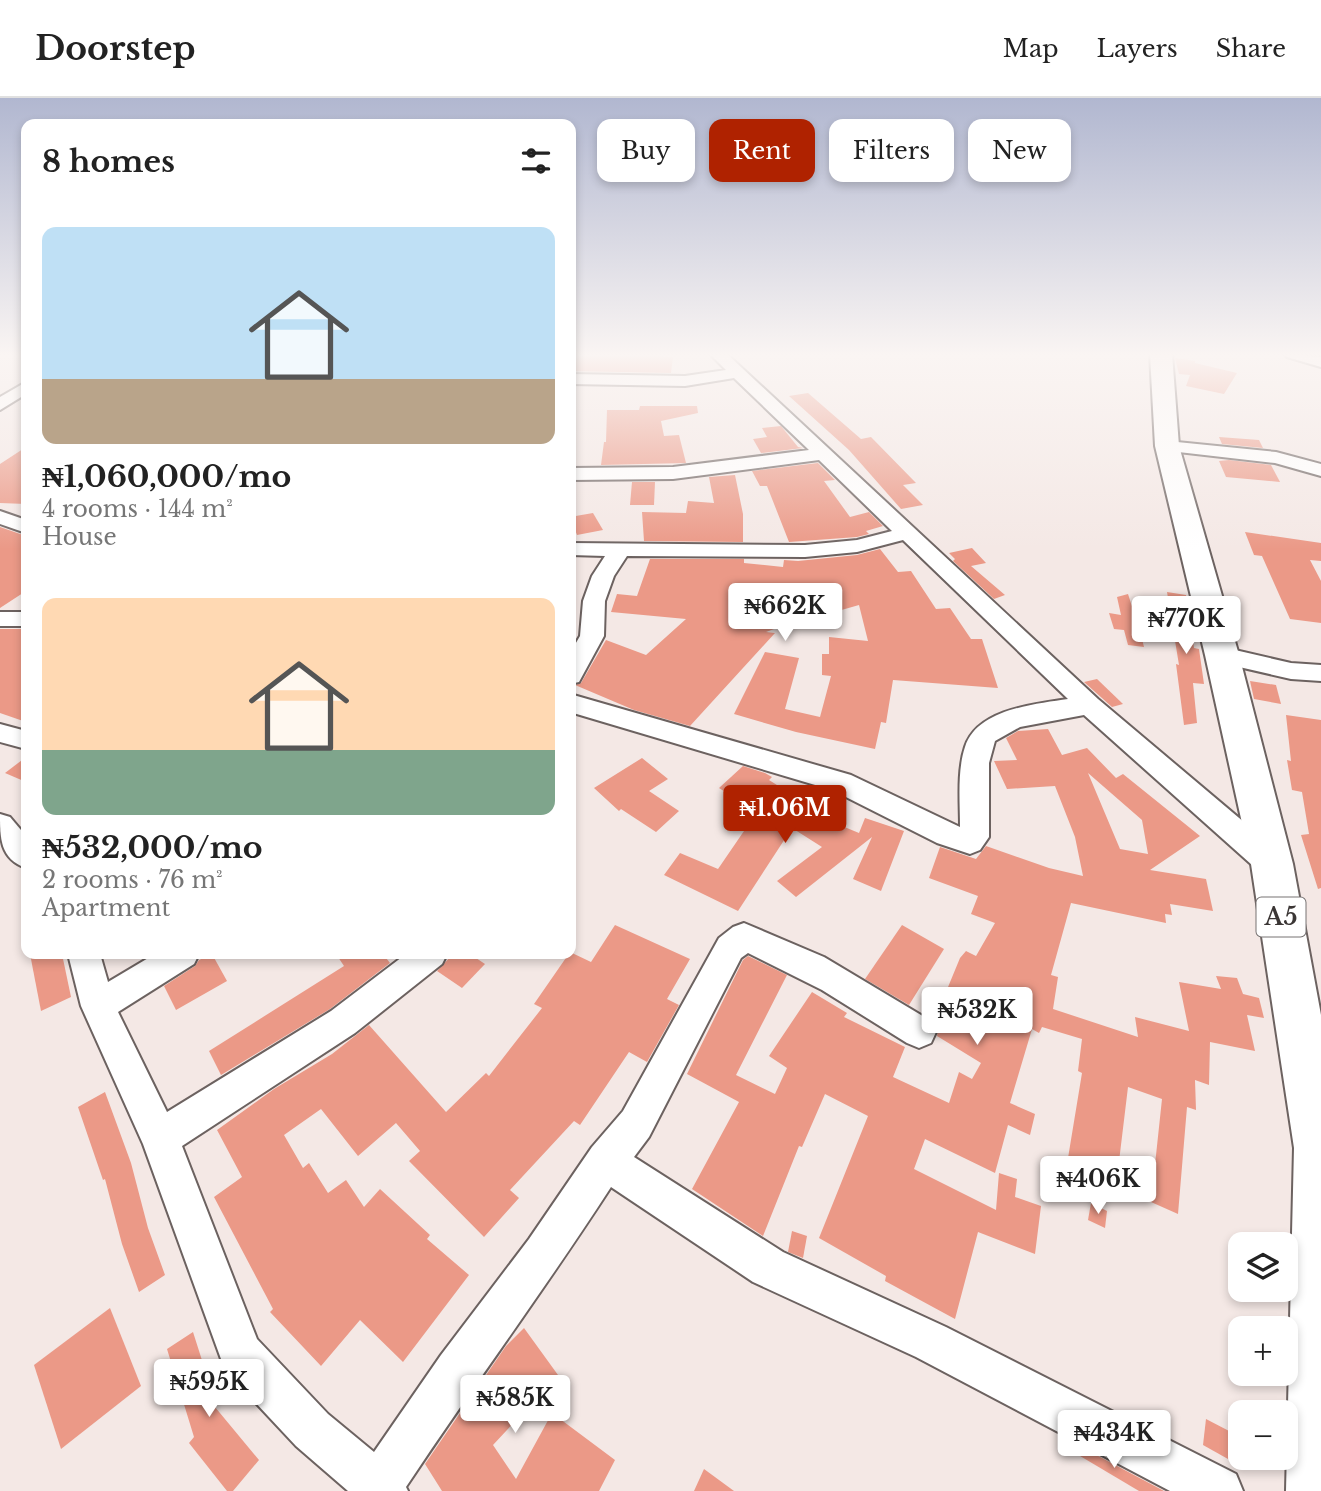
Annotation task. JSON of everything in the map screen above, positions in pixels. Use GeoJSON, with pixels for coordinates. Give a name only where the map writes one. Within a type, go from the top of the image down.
{"type":"FeatureCollection","features":[{"type":"Feature","properties":{"kind":"highway","name":"A5"},"geometry":{"type":"LineString","coordinates":[[1165,419],[1167,446],[1222,655],[1272,864],[1320,1149],[1319,1491]]}},
{"type":"Feature","properties":{"kind":"street"},"geometry":{"type":"LineString","coordinates":[[787,419],[1089,705],[1272,864]]}},
{"type":"Feature","properties":{"kind":"street"},"geometry":{"type":"LineString","coordinates":[[1167,446],[1276,458],[1321,470]]}},
{"type":"Feature","properties":{"kind":"street"},"geometry":{"type":"LineString","coordinates":[[576,474],[673,473],[825,454]]}},
{"type":"Feature","properties":{"kind":"street"},"geometry":{"type":"LineString","coordinates":[[0,517],[21,525]]}},
{"type":"Feature","properties":{"kind":"street"},"geometry":{"type":"LineString","coordinates":[[576,549],[805,551],[857,546],[907,533]]}},
{"type":"Feature","properties":{"kind":"street"},"geometry":{"type":"LineString","coordinates":[[576,665],[592,636],[594,601],[603,576],[621,548]]}},
{"type":"Feature","properties":{"kind":"street"},"geometry":{"type":"LineString","coordinates":[[0,620],[21,618]]}},
{"type":"Feature","properties":{"kind":"street"},"geometry":{"type":"LineString","coordinates":[[1222,655],[1291,671],[1321,673]]}},
{"type":"Feature","properties":{"kind":"street"},"geometry":{"type":"LineString","coordinates":[[576,705],[841,782],[947,835],[970,842],[974,837],[979,743],[989,729],[1018,718],[1089,705]]}},
{"type":"Feature","properties":{"kind":"street"},"geometry":{"type":"LineString","coordinates":[[0,733],[21,739]]}},
{"type":"Feature","properties":{"kind":"street"},"geometry":{"type":"LineString","coordinates":[[0,825],[21,850]]}},
{"type":"Feature","properties":{"kind":"street"},"geometry":{"type":"LineString","coordinates":[[85,959],[98,1006],[160,1138],[241,1354],[312,1430],[382,1489],[457,1371],[544,1254],[606,1161],[636,1124],[730,948],[744,937],[787,952],[849,987],[919,1032]]}},
{"type":"Feature","properties":{"kind":"street"},"geometry":{"type":"LineString","coordinates":[[98,1006],[175,959]]}},
{"type":"Feature","properties":{"kind":"street"},"geometry":{"type":"LineString","coordinates":[[160,1138],[343,1022],[425,959]]}},
{"type":"Feature","properties":{"kind":"street"},"geometry":{"type":"LineString","coordinates":[[606,1161],[768,1267],[931,1342],[1219,1491]]}},
{"type":"Feature","properties":{"kind":"building"},"geometry":{"type":"Polygon","coordinates":[[[607,419],[670,419],[661,421],[664,436],[679,435],[686,463],[601,465],[606,442],[607,419]]]}},
{"type":"Feature","properties":{"kind":"building"},"geometry":{"type":"Polygon","coordinates":[[[815,419],[838,419],[861,439],[871,437],[916,483],[903,485],[923,505],[901,509],[849,450],[815,419]]]}},
{"type":"Feature","properties":{"kind":"building"},"geometry":{"type":"Polygon","coordinates":[[[781,426],[798,447],[803,448],[761,453],[753,439],[767,437],[762,428],[781,426]]]}},
{"type":"Feature","properties":{"kind":"building"},"geometry":{"type":"Polygon","coordinates":[[[1219,437],[1259,440],[1263,448],[1222,444],[1219,437]]]}},
{"type":"Feature","properties":{"kind":"building"},"geometry":{"type":"Polygon","coordinates":[[[21,450],[21,504],[0,503],[0,464],[21,450]]]}},
{"type":"Feature","properties":{"kind":"building"},"geometry":{"type":"Polygon","coordinates":[[[1219,461],[1271,465],[1280,482],[1226,477],[1219,461]]]}},
{"type":"Feature","properties":{"kind":"building"},"geometry":{"type":"Polygon","coordinates":[[[818,463],[835,480],[824,481],[850,517],[869,512],[883,526],[857,537],[789,542],[767,486],[760,486],[752,471],[818,463]]]}},
{"type":"Feature","properties":{"kind":"building"},"geometry":{"type":"Polygon","coordinates":[[[735,475],[743,514],[743,542],[644,541],[642,512],[686,513],[688,501],[714,503],[709,477],[735,475]]]}},
{"type":"Feature","properties":{"kind":"building"},"geometry":{"type":"Polygon","coordinates":[[[632,482],[655,482],[654,505],[630,505],[632,482]]]}},
{"type":"Feature","properties":{"kind":"building"},"geometry":{"type":"Polygon","coordinates":[[[593,513],[603,530],[577,535],[576,516],[593,513]]]}},
{"type":"Feature","properties":{"kind":"building"},"geometry":{"type":"Polygon","coordinates":[[[0,527],[21,534],[21,594],[0,608],[0,527]]]}},
{"type":"Feature","properties":{"kind":"building"},"geometry":{"type":"Polygon","coordinates":[[[1245,532],[1321,543],[1321,561],[1310,560],[1321,581],[1321,623],[1290,619],[1262,556],[1254,555],[1245,532]]]}},
{"type":"Feature","properties":{"kind":"building"},"geometry":{"type":"Polygon","coordinates":[[[972,548],[986,563],[971,566],[1005,595],[994,599],[953,561],[955,559],[949,553],[972,548]]]}},
{"type":"Feature","properties":{"kind":"building"},"geometry":{"type":"Polygon","coordinates":[[[880,549],[898,572],[911,571],[936,609],[950,608],[971,639],[982,639],[998,688],[893,680],[886,723],[881,722],[875,749],[796,732],[734,714],[765,652],[799,658],[785,709],[820,717],[831,676],[822,675],[822,654],[829,654],[829,637],[868,641],[859,605],[824,615],[825,585],[820,584],[809,624],[772,583],[774,629],[766,632],[775,633],[690,726],[634,710],[576,685],[581,683],[606,640],[646,655],[686,619],[611,612],[617,594],[637,596],[650,559],[744,559],[744,563],[783,567],[784,560],[857,555],[880,549]]]}},
{"type":"Feature","properties":{"kind":"building"},"geometry":{"type":"Polygon","coordinates":[[[1167,592],[1186,595],[1194,648],[1199,649],[1204,684],[1193,683],[1197,723],[1184,725],[1176,664],[1179,665],[1167,592]]]}},
{"type":"Feature","properties":{"kind":"building"},"geometry":{"type":"Polygon","coordinates":[[[1128,594],[1144,647],[1128,645],[1124,630],[1114,629],[1109,613],[1121,615],[1117,597],[1128,594]]]}},
{"type":"Feature","properties":{"kind":"building"},"geometry":{"type":"Polygon","coordinates":[[[0,629],[21,629],[21,720],[0,713],[0,629]]]}},
{"type":"Feature","properties":{"kind":"building"},"geometry":{"type":"Polygon","coordinates":[[[1097,679],[1123,704],[1112,707],[1084,682],[1097,679]]]}},
{"type":"Feature","properties":{"kind":"building"},"geometry":{"type":"Polygon","coordinates":[[[1250,681],[1276,685],[1281,704],[1254,699],[1250,681]]]}},
{"type":"Feature","properties":{"kind":"building"},"geometry":{"type":"Polygon","coordinates":[[[1286,715],[1321,720],[1321,888],[1318,889],[1301,835],[1309,834],[1302,792],[1292,790],[1287,760],[1291,761],[1286,715]]]}},
{"type":"Feature","properties":{"kind":"building"},"geometry":{"type":"Polygon","coordinates":[[[1048,729],[1062,755],[1087,748],[1116,778],[1123,774],[1200,836],[1150,870],[1206,879],[1213,911],[1170,904],[1172,915],[1165,914],[1166,923],[1071,903],[1051,975],[1058,977],[1053,1009],[1138,1037],[1135,1017],[1189,1031],[1179,982],[1221,989],[1216,976],[1237,978],[1243,994],[1259,998],[1264,1018],[1247,1015],[1255,1051],[1210,1042],[1209,1085],[1195,1080],[1196,1110],[1187,1107],[1178,1214],[1151,1202],[1162,1099],[1128,1087],[1117,1178],[1068,1158],[1082,1073],[1078,1071],[1082,1039],[1042,1027],[1039,1033],[1032,1029],[1010,1103],[1035,1114],[1030,1135],[1008,1125],[995,1173],[925,1139],[914,1169],[996,1210],[999,1173],[1017,1179],[1015,1197],[1041,1206],[1035,1254],[978,1232],[955,1319],[885,1281],[886,1276],[819,1238],[868,1116],[825,1094],[802,1147],[799,1146],[763,1236],[692,1189],[739,1102],[687,1074],[743,960],[748,956],[787,975],[736,1075],[775,1094],[787,1068],[769,1056],[812,992],[847,1013],[844,1017],[905,1047],[893,1077],[949,1103],[959,1072],[972,1079],[981,1063],[937,1036],[934,1021],[960,958],[966,951],[976,956],[995,923],[971,914],[978,896],[929,878],[940,847],[976,859],[986,846],[1049,868],[1083,876],[1075,837],[1055,786],[1007,789],[994,761],[1017,760],[1006,738],[1018,731],[1048,729]],[[1088,773],[1120,849],[1148,854],[1142,820],[1088,773]]]}},
{"type":"Feature","properties":{"kind":"building"},"geometry":{"type":"Polygon","coordinates":[[[642,758],[668,779],[649,791],[679,811],[656,832],[621,809],[619,811],[594,788],[642,758]]]}},
{"type":"Feature","properties":{"kind":"building"},"geometry":{"type":"Polygon","coordinates":[[[21,761],[21,780],[5,773],[21,761]]]}},
{"type":"Feature","properties":{"kind":"building"},"geometry":{"type":"Polygon","coordinates":[[[743,766],[772,777],[769,780],[842,826],[859,833],[865,818],[904,831],[881,891],[853,879],[872,837],[796,897],[777,881],[822,847],[792,828],[738,911],[664,875],[680,853],[718,869],[757,812],[719,788],[743,766]]]}},
{"type":"Feature","properties":{"kind":"building"},"geometry":{"type":"Polygon","coordinates":[[[615,925],[690,959],[667,999],[679,1005],[647,1062],[629,1052],[580,1125],[574,1121],[510,1190],[519,1198],[484,1237],[409,1161],[420,1151],[396,1123],[358,1156],[321,1109],[284,1135],[303,1168],[309,1163],[328,1193],[346,1180],[364,1207],[380,1189],[430,1235],[427,1239],[469,1275],[403,1362],[360,1320],[321,1366],[270,1312],[273,1309],[214,1197],[242,1177],[217,1130],[274,1089],[332,1054],[369,1025],[446,1112],[486,1073],[489,1076],[542,1008],[534,1004],[565,959],[576,959],[576,955],[591,962],[615,925]]]}},
{"type":"Feature","properties":{"kind":"building"},"geometry":{"type":"Polygon","coordinates":[[[902,925],[944,949],[909,1005],[865,979],[902,925]]]}},
{"type":"Feature","properties":{"kind":"building"},"geometry":{"type":"Polygon","coordinates":[[[31,959],[63,959],[71,997],[41,1011],[31,959]]]}},
{"type":"Feature","properties":{"kind":"building"},"geometry":{"type":"Polygon","coordinates":[[[215,959],[227,981],[176,1010],[164,986],[195,966],[199,960],[215,959]]]}},
{"type":"Feature","properties":{"kind":"building"},"geometry":{"type":"Polygon","coordinates":[[[339,959],[387,959],[390,963],[330,1009],[221,1075],[209,1051],[344,966],[339,959]]]}},
{"type":"Feature","properties":{"kind":"building"},"geometry":{"type":"Polygon","coordinates":[[[448,959],[478,959],[485,964],[462,988],[437,971],[448,959]]]}},
{"type":"Feature","properties":{"kind":"building"},"geometry":{"type":"Polygon","coordinates":[[[105,1092],[131,1163],[148,1228],[165,1275],[139,1292],[122,1244],[105,1179],[103,1180],[78,1107],[105,1092]]]}},
{"type":"Feature","properties":{"kind":"building"},"geometry":{"type":"Polygon","coordinates":[[[1091,1203],[1107,1211],[1105,1228],[1088,1220],[1091,1203]]]}},
{"type":"Feature","properties":{"kind":"building"},"geometry":{"type":"Polygon","coordinates":[[[792,1231],[807,1236],[803,1258],[788,1252],[792,1231]]]}},
{"type":"Feature","properties":{"kind":"building"},"geometry":{"type":"Polygon","coordinates":[[[110,1308],[141,1386],[61,1449],[34,1365],[110,1308]]]}},
{"type":"Feature","properties":{"kind":"building"},"geometry":{"type":"Polygon","coordinates":[[[524,1328],[558,1375],[493,1445],[516,1479],[552,1413],[615,1460],[599,1491],[442,1491],[425,1464],[506,1346],[524,1328]]]}},
{"type":"Feature","properties":{"kind":"building"},"geometry":{"type":"Polygon","coordinates":[[[193,1332],[214,1398],[210,1401],[259,1460],[233,1491],[227,1491],[189,1443],[194,1437],[167,1349],[193,1332]]]}},
{"type":"Feature","properties":{"kind":"building"},"geometry":{"type":"Polygon","coordinates":[[[1206,1419],[1228,1430],[1228,1459],[1203,1445],[1206,1419]]]}},
{"type":"Feature","properties":{"kind":"building"},"geometry":{"type":"Polygon","coordinates":[[[1072,1442],[1164,1491],[1139,1491],[1070,1450],[1072,1442]]]}},
{"type":"Feature","properties":{"kind":"building"},"geometry":{"type":"Polygon","coordinates":[[[704,1469],[734,1491],[694,1491],[704,1469]]]}}]}
